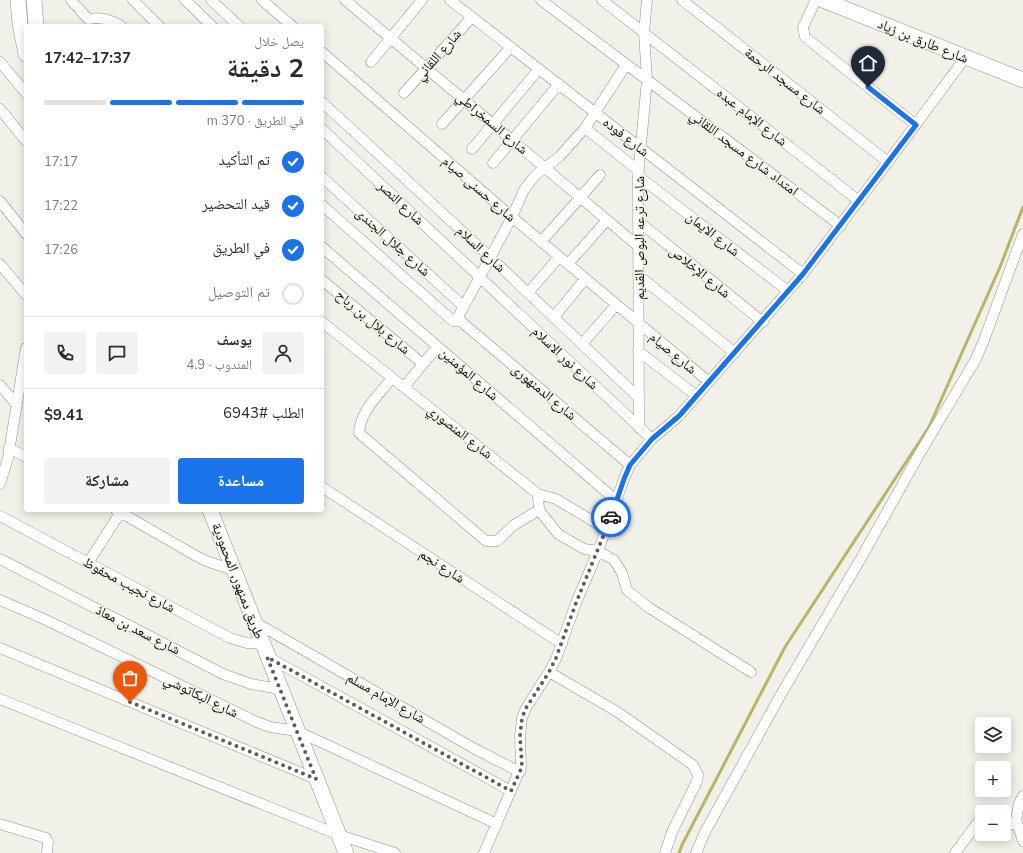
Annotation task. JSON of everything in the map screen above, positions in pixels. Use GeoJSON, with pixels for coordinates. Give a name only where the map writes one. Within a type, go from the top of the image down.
{"type":"FeatureCollection","features":[{"type":"Feature","properties":{"kind":"main road"},"geometry":{"type":"LineString","coordinates":[[34,0],[38,24]]}},
{"type":"Feature","properties":{"kind":"main road","name":"شارع طارق بن زياد"},"geometry":{"type":"LineString","coordinates":[[823,0],[1023,80]]}},
{"type":"Feature","properties":{"kind":"main road"},"geometry":{"type":"LineString","coordinates":[[18,1],[24,44]]}},
{"type":"Feature","properties":{"kind":"main road","name":"طريق دمنهور, المحمودية"},"geometry":{"type":"LineString","coordinates":[[211,512],[346,853]]}},
{"type":"Feature","properties":{"kind":"street"},"geometry":{"type":"LineString","coordinates":[[71,0],[85,23],[96,18],[105,18],[118,24]]}},
{"type":"Feature","properties":{"kind":"street"},"geometry":{"type":"LineString","coordinates":[[133,0],[157,24]]}},
{"type":"Feature","properties":{"kind":"street"},"geometry":{"type":"LineString","coordinates":[[185,0],[210,24]]}},
{"type":"Feature","properties":{"kind":"street"},"geometry":{"type":"LineString","coordinates":[[211,0],[237,24]]}},
{"type":"Feature","properties":{"kind":"street"},"geometry":{"type":"LineString","coordinates":[[262,0],[290,24]]}},
{"type":"Feature","properties":{"kind":"street","name":"شارع السمخراطي"},"geometry":{"type":"LineString","coordinates":[[345,0],[638,246]]}},
{"type":"Feature","properties":{"kind":"street"},"geometry":{"type":"LineString","coordinates":[[371,62],[422,0]]}},
{"type":"Feature","properties":{"kind":"street","name":"شارع فوده"},"geometry":{"type":"LineString","coordinates":[[450,0],[803,274]]}},
{"type":"Feature","properties":{"kind":"street","name":"امتداد شارع مسجد اللقاني"},"geometry":{"type":"LineString","coordinates":[[541,0],[841,226]]}},
{"type":"Feature","properties":{"kind":"street","name":"شارع الإمام عبده"},"geometry":{"type":"LineString","coordinates":[[602,0],[859,201]]}},
{"type":"Feature","properties":{"kind":"street","name":"شارع ترعه البوص القديم"},"geometry":{"type":"LineString","coordinates":[[639,428],[638,221],[639,173],[647,80],[644,32],[647,0]]}},
{"type":"Feature","properties":{"kind":"street","name":"شارع مسجد الرحمة"},"geometry":{"type":"LineString","coordinates":[[682,0],[888,162]]}},
{"type":"Feature","properties":{"kind":"street"},"geometry":{"type":"LineString","coordinates":[[816,0],[803,27],[805,37],[916,125]]}},
{"type":"Feature","properties":{"kind":"street","name":"شارع اللقاني"},"geometry":{"type":"LineString","coordinates":[[404,93],[472,17]]}},
{"type":"Feature","properties":{"kind":"street"},"geometry":{"type":"LineString","coordinates":[[442,124],[511,47]]}},
{"type":"Feature","properties":{"kind":"street","name":"شارع حسنى صيام"},"geometry":{"type":"LineString","coordinates":[[324,54],[638,324]]}},
{"type":"Feature","properties":{"kind":"street"},"geometry":{"type":"LineString","coordinates":[[484,853],[520,772],[522,762],[520,736],[522,718],[526,708],[549,672],[562,644],[576,603],[598,551],[630,465],[652,439],[676,420],[763,322],[803,274],[841,226],[965,58]]}},
{"type":"Feature","properties":{"kind":"street"},"geometry":{"type":"LineString","coordinates":[[0,62],[24,91]]}},
{"type":"Feature","properties":{"kind":"street"},"geometry":{"type":"LineString","coordinates":[[457,320],[512,217],[524,190],[530,182],[572,143],[585,128],[626,64]]}},
{"type":"Feature","properties":{"kind":"street"},"geometry":{"type":"LineString","coordinates":[[472,149],[539,69]]}},
{"type":"Feature","properties":{"kind":"street"},"geometry":{"type":"LineString","coordinates":[[493,163],[559,84]]}},
{"type":"Feature","properties":{"kind":"street","name":"شارع السلام"},"geometry":{"type":"LineString","coordinates":[[324,104],[490,257],[639,398]]}},
{"type":"Feature","properties":{"kind":"street"},"geometry":{"type":"LineString","coordinates":[[0,109],[24,139]]}},
{"type":"Feature","properties":{"kind":"street","name":"شارع فوده"},"geometry":{"type":"LineString","coordinates":[[585,128],[639,173]]}},
{"type":"Feature","properties":{"kind":"street","name":"شارع النصر"},"geometry":{"type":"LineString","coordinates":[[324,131],[479,277]]}},
{"type":"Feature","properties":{"kind":"street","name":"شارع الايمان"},"geometry":{"type":"LineString","coordinates":[[639,173],[788,292]]}},
{"type":"Feature","properties":{"kind":"street"},"geometry":{"type":"LineString","coordinates":[[541,242],[600,175]]}},
{"type":"Feature","properties":{"kind":"street","name":"شارع جلال الجندى"},"geometry":{"type":"LineString","coordinates":[[324,179],[464,306]]}},
{"type":"Feature","properties":{"kind":"street"},"geometry":{"type":"LineString","coordinates":[[0,202],[24,232]]}},
{"type":"Feature","properties":{"kind":"street","name":"شارع الدمنهورى"},"geometry":{"type":"LineString","coordinates":[[324,207],[453,321],[457,320],[630,465]]}},
{"type":"Feature","properties":{"kind":"street"},"geometry":{"type":"LineString","coordinates":[[568,264],[607,220]]}},
{"type":"Feature","properties":{"kind":"street","name":"شارع الإخلاص"},"geometry":{"type":"LineString","coordinates":[[638,221],[763,322]]}},
{"type":"Feature","properties":{"kind":"street"},"geometry":{"type":"LineString","coordinates":[[696,853],[704,834],[780,696],[860,560],[920,453],[976,360],[1023,234]]}},
{"type":"Feature","properties":{"kind":"street","name":"شارع المؤمنين"},"geometry":{"type":"LineString","coordinates":[[324,249],[617,501]]}},
{"type":"Feature","properties":{"kind":"street"},"geometry":{"type":"LineString","coordinates":[[528,294],[559,257]]}},
{"type":"Feature","properties":{"kind":"street"},"geometry":{"type":"LineString","coordinates":[[0,264],[24,293]]}},
{"type":"Feature","properties":{"kind":"street"},"geometry":{"type":"LineString","coordinates":[[638,276],[735,353]]}},
{"type":"Feature","properties":{"kind":"street","name":"شارع نور الاسلام"},"geometry":{"type":"LineString","coordinates":[[479,277],[652,439]]}},
{"type":"Feature","properties":{"kind":"street"},"geometry":{"type":"LineString","coordinates":[[554,317],[585,279]]}},
{"type":"Feature","properties":{"kind":"street","name":"شارع بلال بن رباح"},"geometry":{"type":"LineString","coordinates":[[324,282],[423,364]]}},
{"type":"Feature","properties":{"kind":"street"},"geometry":{"type":"LineString","coordinates":[[582,344],[616,305]]}},
{"type":"Feature","properties":{"kind":"street","name":"شارع المنصوري"},"geometry":{"type":"LineString","coordinates":[[324,324],[538,494],[556,500],[606,529]]}},
{"type":"Feature","properties":{"kind":"street","name":"شارع صيام"},"geometry":{"type":"LineString","coordinates":[[638,324],[709,382]]}},
{"type":"Feature","properties":{"kind":"street"},"geometry":{"type":"LineString","coordinates":[[404,387],[437,347]]}},
{"type":"Feature","properties":{"kind":"street"},"geometry":{"type":"LineString","coordinates":[[638,351],[697,396]]}},
{"type":"Feature","properties":{"kind":"street"},"geometry":{"type":"LineString","coordinates":[[0,484],[8,458],[5,449],[23,386],[24,373]]}},
{"type":"Feature","properties":{"kind":"street"},"geometry":{"type":"LineString","coordinates":[[392,378],[363,415],[359,433],[486,541],[497,541],[514,525],[539,510]]}},
{"type":"Feature","properties":{"kind":"street"},"geometry":{"type":"LineString","coordinates":[[0,385],[17,405]]}},
{"type":"Feature","properties":{"kind":"street"},"geometry":{"type":"LineString","coordinates":[[5,449],[24,457]]}},
{"type":"Feature","properties":{"kind":"street","name":"شارع نجم"},"geometry":{"type":"LineString","coordinates":[[324,488],[562,644]]}},
{"type":"Feature","properties":{"kind":"street"},"geometry":{"type":"LineString","coordinates":[[538,494],[539,510],[558,534],[588,551],[598,551],[614,560],[622,573],[627,590],[648,607],[751,672]]}},
{"type":"Feature","properties":{"kind":"street"},"geometry":{"type":"LineString","coordinates":[[88,563],[119,512]]}},
{"type":"Feature","properties":{"kind":"street"},"geometry":{"type":"LineString","coordinates":[[122,512],[198,557],[215,565],[233,570]]}},
{"type":"Feature","properties":{"kind":"street","name":"شارع نجيب محفوظ"},"geometry":{"type":"LineString","coordinates":[[0,516],[230,638],[265,650]]}},
{"type":"Feature","properties":{"kind":"street","name":"شارع سعد بن معاذ"},"geometry":{"type":"LineString","coordinates":[[0,559],[223,674],[251,684],[280,689]]}},
{"type":"Feature","properties":{"kind":"street","name":"شارع البكاتوشي"},"geometry":{"type":"LineString","coordinates":[[0,600],[44,619],[256,722],[297,731],[497,824]]}},
{"type":"Feature","properties":{"kind":"street","name":"شارع الإمام مسلم"},"geometry":{"type":"LineString","coordinates":[[253,621],[475,749],[520,772]]}},
{"type":"Feature","properties":{"kind":"street"},"geometry":{"type":"LineString","coordinates":[[0,648],[316,779]]}},
{"type":"Feature","properties":{"kind":"street"},"geometry":{"type":"LineString","coordinates":[[265,650],[511,791]]}},
{"type":"Feature","properties":{"kind":"street"},"geometry":{"type":"LineString","coordinates":[[549,672],[616,711],[693,765],[698,775],[697,782],[672,832],[665,853]]}},
{"type":"Feature","properties":{"kind":"street"},"geometry":{"type":"LineString","coordinates":[[0,699],[339,835],[395,853]]}},
{"type":"Feature","properties":{"kind":"street"},"geometry":{"type":"LineString","coordinates":[[1023,796],[1017,808],[1016,820],[1023,841]]}},
{"type":"Feature","properties":{"kind":"street"},"geometry":{"type":"LineString","coordinates":[[1011,824],[1016,820]]}},
{"type":"Feature","properties":{"kind":"street"},"geometry":{"type":"LineString","coordinates":[[0,824],[46,838],[48,842],[47,853]]}},
{"type":"Feature","properties":{"kind":"street"},"geometry":{"type":"LineString","coordinates":[[955,853],[975,827]]}},
{"type":"Feature","properties":{"kind":"waterway"},"geometry":{"type":"LineString","coordinates":[[679,853],[785,647],[929,427],[1000,267],[1023,207]]}},
{"type":"Feature","properties":{"kind":"way so far"},"geometry":{"type":"LineString","coordinates":[[130,702],[316,779],[267,657],[511,791],[522,767],[520,736],[522,718],[526,708],[549,672],[556,658],[576,603],[611,517]]}},
{"type":"Feature","properties":{"kind":"route"},"geometry":{"type":"LineString","coordinates":[[611,517],[630,465],[643,448],[679,416],[796,283],[841,226],[916,125],[868,87]]}}]}
